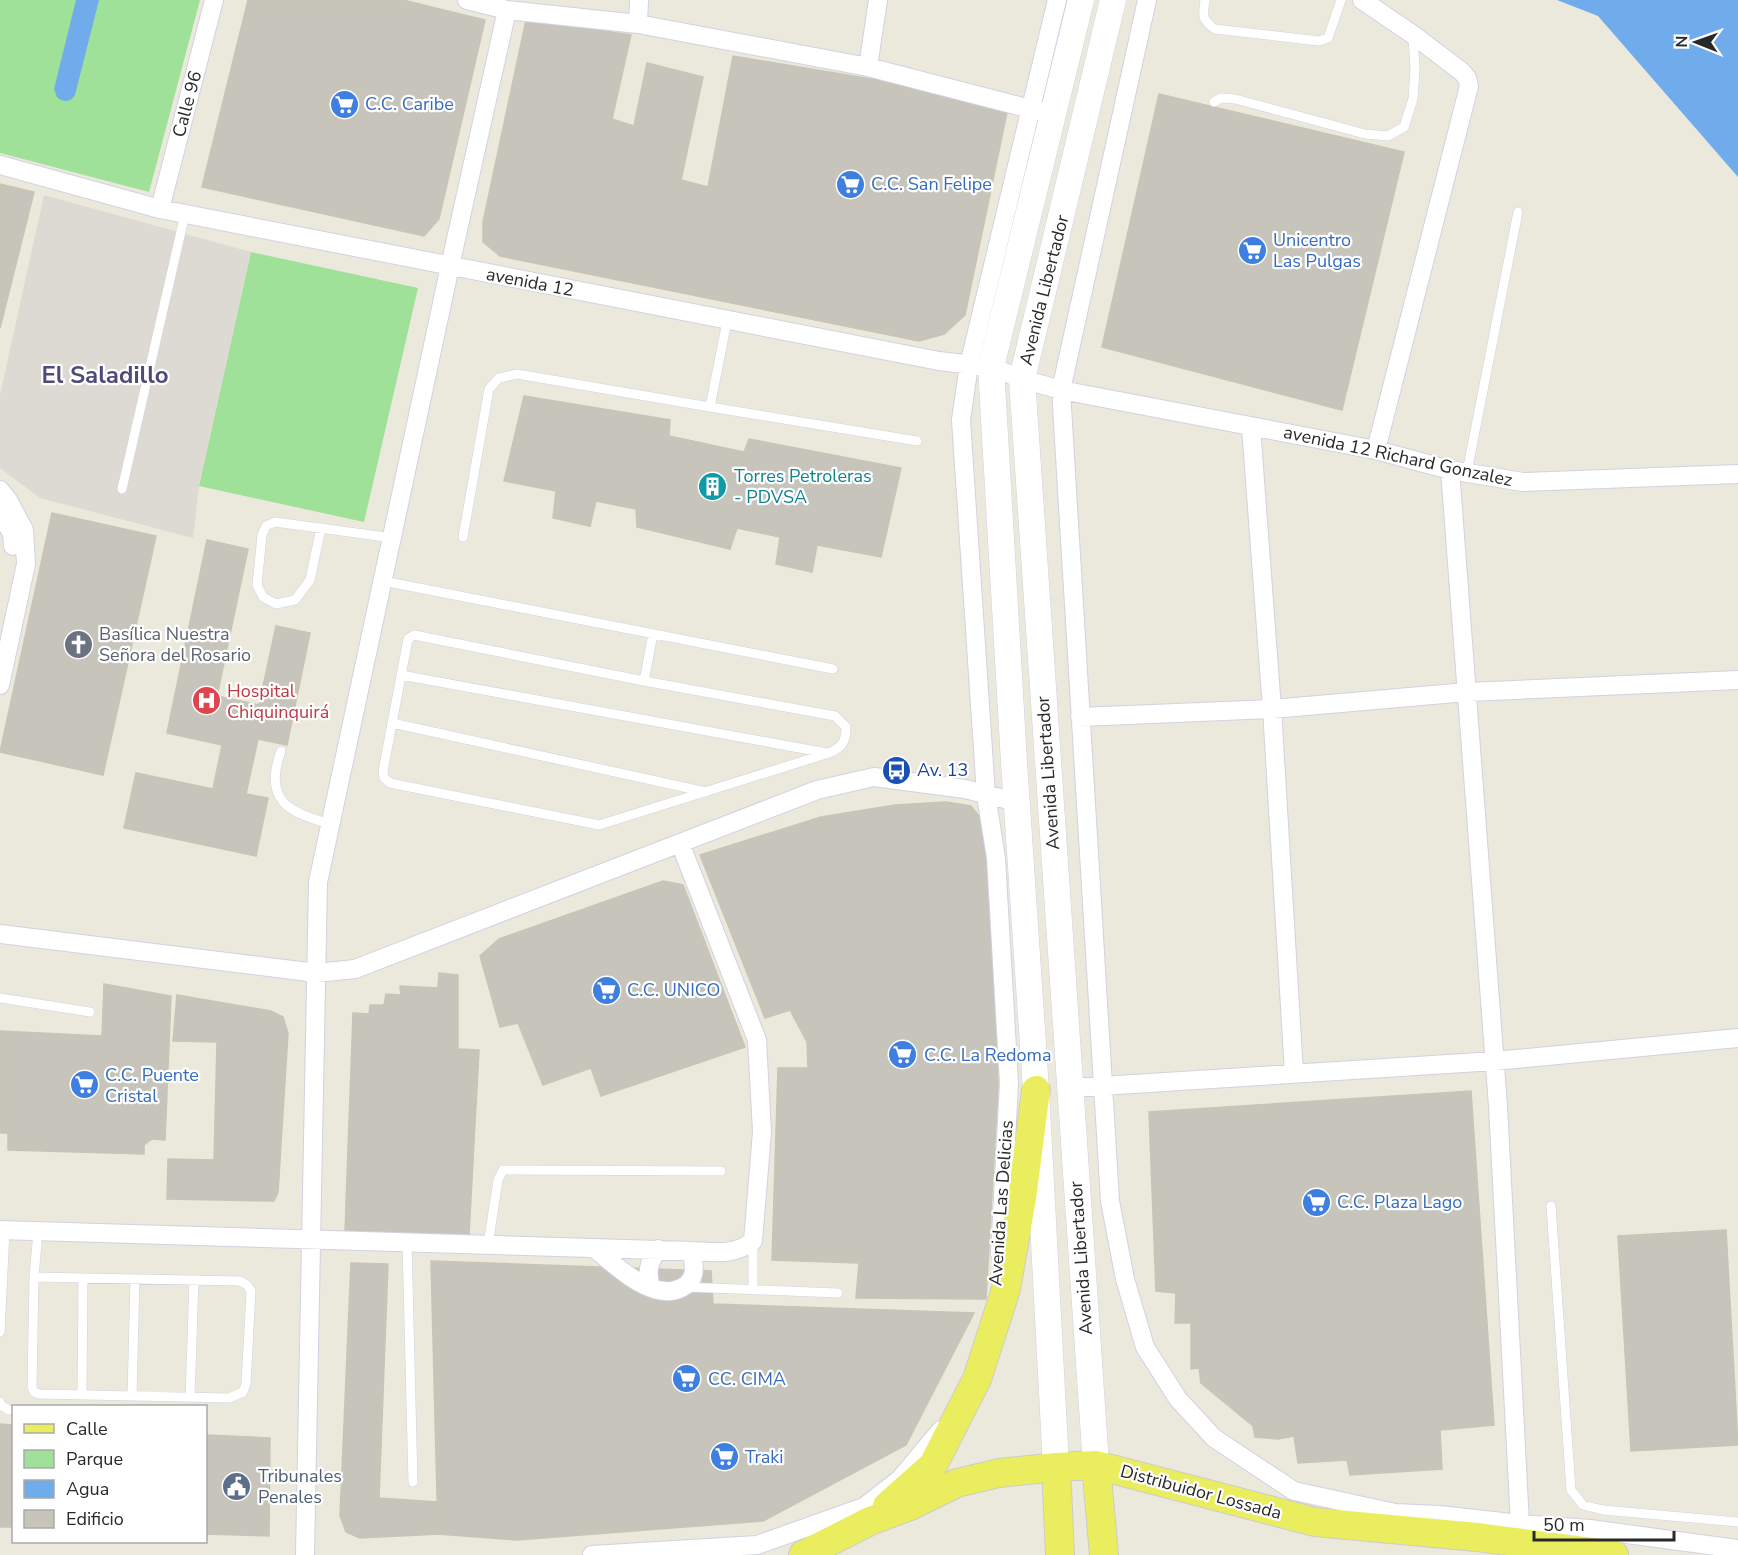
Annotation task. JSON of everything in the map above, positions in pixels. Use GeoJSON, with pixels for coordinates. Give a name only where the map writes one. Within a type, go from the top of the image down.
{"type":"FeatureCollection","features":[{"type":"Feature","properties":{"kind":"main road","name":"Avenida Libertador"},"geometry":{"type":"LineString","coordinates":[[1060,1555],[1036,1090],[1017,802],[980,366],[1041,112],[1081,0]]}},
{"type":"Feature","properties":{"kind":"main road","name":"Avenida Libertador"},"geometry":{"type":"LineString","coordinates":[[1104,1555],[1022,379],[1113,0]]}},
{"type":"Feature","properties":{"kind":"main road"},"geometry":{"type":"LineString","coordinates":[[870,1521],[933,1465],[977,1379],[1006,1289],[1022,1198],[1036,1090]]}},
{"type":"Feature","properties":{"kind":"main road","name":"Distribuidor Lossada"},"geometry":{"type":"LineString","coordinates":[[803,1555],[870,1521],[910,1506],[957,1483],[999,1473],[1096,1465],[1315,1522],[1477,1537],[1614,1555]]}},
{"type":"Feature","properties":{"kind":"street","name":"Calle 96"},"geometry":{"type":"LineString","coordinates":[[160,209],[214,0]]}},
{"type":"Feature","properties":{"kind":"street"},"geometry":{"type":"LineString","coordinates":[[467,0],[507,10],[638,24],[868,67],[1041,112],[1057,0]]}},
{"type":"Feature","properties":{"kind":"street"},"geometry":{"type":"LineString","coordinates":[[638,24],[639,0]]}},
{"type":"Feature","properties":{"kind":"street"},"geometry":{"type":"LineString","coordinates":[[868,67],[878,0]]}},
{"type":"Feature","properties":{"kind":"street"},"geometry":{"type":"LineString","coordinates":[[1147,0],[1061,390],[1110,1201],[1125,1280],[1145,1347],[1178,1399],[1214,1438],[1294,1491],[1395,1512],[1590,1529],[1738,1549]]}},
{"type":"Feature","properties":{"kind":"street"},"geometry":{"type":"LineString","coordinates":[[1362,0],[1462,72],[1469,86],[1376,450]]}},
{"type":"Feature","properties":{"kind":"street"},"geometry":{"type":"LineString","coordinates":[[305,1555],[318,882],[507,10]]}},
{"type":"Feature","properties":{"kind":"street","name":"avenida 12"},"geometry":{"type":"LineString","coordinates":[[0,165],[160,209],[727,321],[939,361],[980,366],[1061,390]]}},
{"type":"Feature","properties":{"kind":"street","name":"Avenida Las Delicias"},"geometry":{"type":"LineString","coordinates":[[592,1555],[757,1545],[864,1507],[900,1479],[941,1430],[974,1360],[996,1287],[1002,1225],[1009,1083],[996,858],[986,795],[961,420],[980,366]]}},
{"type":"Feature","properties":{"kind":"street","name":"avenida 12 Richard Gonzalez"},"geometry":{"type":"LineString","coordinates":[[1061,390],[1376,450],[1458,471],[1523,482],[1738,474]]}},
{"type":"Feature","properties":{"kind":"street"},"geometry":{"type":"LineString","coordinates":[[1251,427],[1272,709],[1294,1073]]}},
{"type":"Feature","properties":{"kind":"street"},"geometry":{"type":"LineString","coordinates":[[1458,471],[1467,692],[1495,1061],[1520,1524]]}},
{"type":"Feature","properties":{"kind":"street"},"geometry":{"type":"LineString","coordinates":[[0,490],[24,530],[26,564],[0,685]]}},
{"type":"Feature","properties":{"kind":"street"},"geometry":{"type":"LineString","coordinates":[[0,512],[12,534],[15,565],[0,625]]}},
{"type":"Feature","properties":{"kind":"street"},"geometry":{"type":"LineString","coordinates":[[1080,717],[1272,709],[1467,692],[1738,680]]}},
{"type":"Feature","properties":{"kind":"street"},"geometry":{"type":"LineString","coordinates":[[0,934],[317,973],[355,969],[817,790],[874,777],[965,789],[1017,802]]}},
{"type":"Feature","properties":{"kind":"street"},"geometry":{"type":"LineString","coordinates":[[2,1230],[692,1251],[735,1252],[742,1250],[753,1242],[762,1132],[757,1040],[680,843]]}},
{"type":"Feature","properties":{"kind":"street"},"geometry":{"type":"LineString","coordinates":[[1070,1088],[1495,1061],[1738,1038]]}},
{"type":"Feature","properties":{"kind":"street"},"geometry":{"type":"LineString","coordinates":[[594,1248],[628,1276],[651,1287],[669,1292],[684,1287],[693,1275],[692,1251]]}},
{"type":"Feature","properties":{"kind":"street"},"geometry":{"type":"LineString","coordinates":[[651,1287],[647,1275],[651,1260],[658,1249]]}},
{"type":"Feature","properties":{"kind":"lane"},"geometry":{"type":"LineString","coordinates":[[1205,0],[1203,15],[1206,24],[1215,29],[1319,41],[1328,38],[1341,0]]}},
{"type":"Feature","properties":{"kind":"lane"},"geometry":{"type":"LineString","coordinates":[[1214,102],[1221,98],[1235,99],[1365,134],[1388,136],[1404,127],[1413,99],[1415,69],[1412,34]]}},
{"type":"Feature","properties":{"kind":"lane"},"geometry":{"type":"LineString","coordinates":[[1458,471],[1518,212]]}},
{"type":"Feature","properties":{"kind":"lane"},"geometry":{"type":"LineString","coordinates":[[122,489],[185,214]]}},
{"type":"Feature","properties":{"kind":"lane"},"geometry":{"type":"LineString","coordinates":[[710,407],[727,321]]}},
{"type":"Feature","properties":{"kind":"lane"},"geometry":{"type":"LineString","coordinates":[[463,537],[489,389],[499,378],[517,374],[917,441]]}},
{"type":"Feature","properties":{"kind":"lane"},"geometry":{"type":"LineString","coordinates":[[321,528],[310,580],[295,600],[276,604],[263,597],[257,585],[262,535],[266,526],[275,522],[321,528],[393,538]]}},
{"type":"Feature","properties":{"kind":"lane"},"geometry":{"type":"LineString","coordinates":[[383,581],[833,669]]}},
{"type":"Feature","properties":{"kind":"lane"},"geometry":{"type":"LineString","coordinates":[[644,681],[652,634]]}},
{"type":"Feature","properties":{"kind":"lane"},"geometry":{"type":"LineString","coordinates":[[414,635],[644,681],[835,716],[846,726],[846,739],[840,749],[829,753],[599,825],[390,783],[384,778],[383,771],[408,639],[414,635]]}},
{"type":"Feature","properties":{"kind":"lane"},"geometry":{"type":"LineString","coordinates":[[401,675],[829,753]]}},
{"type":"Feature","properties":{"kind":"lane"},"geometry":{"type":"LineString","coordinates":[[392,723],[706,792]]}},
{"type":"Feature","properties":{"kind":"lane"},"geometry":{"type":"LineString","coordinates":[[281,751],[276,765],[275,787],[286,807],[303,817],[331,824]]}},
{"type":"Feature","properties":{"kind":"lane"},"geometry":{"type":"LineString","coordinates":[[0,998],[90,1012]]}},
{"type":"Feature","properties":{"kind":"lane"},"geometry":{"type":"LineString","coordinates":[[488,1245],[498,1180],[503,1170],[721,1171]]}},
{"type":"Feature","properties":{"kind":"lane"},"geometry":{"type":"LineString","coordinates":[[1551,1206],[1571,1490],[1583,1505],[1603,1510],[1738,1522]]}},
{"type":"Feature","properties":{"kind":"lane"},"geometry":{"type":"LineString","coordinates":[[0,1332],[2,1230]]}},
{"type":"Feature","properties":{"kind":"lane"},"geometry":{"type":"LineString","coordinates":[[34,1277],[240,1281],[251,1291],[246,1384],[243,1392],[229,1398],[190,1398],[39,1394],[34,1392],[32,1387],[34,1277],[38,1231]]}},
{"type":"Feature","properties":{"kind":"lane"},"geometry":{"type":"LineString","coordinates":[[407,1242],[413,1482]]}},
{"type":"Feature","properties":{"kind":"lane"},"geometry":{"type":"LineString","coordinates":[[753,1242],[753,1290]]}},
{"type":"Feature","properties":{"kind":"lane"},"geometry":{"type":"LineString","coordinates":[[82,1395],[83,1278]]}},
{"type":"Feature","properties":{"kind":"lane"},"geometry":{"type":"LineString","coordinates":[[132,1396],[135,1279]]}},
{"type":"Feature","properties":{"kind":"lane"},"geometry":{"type":"LineString","coordinates":[[190,1398],[194,1280]]}},
{"type":"Feature","properties":{"kind":"lane"},"geometry":{"type":"LineString","coordinates":[[684,1287],[838,1293]]}},
{"type":"Feature","properties":{"kind":"lane"},"geometry":{"type":"LineString","coordinates":[[0,1402],[9,1410]]}},
{"type":"Feature","properties":{"kind":"green space"},"geometry":{"type":"Polygon","coordinates":[[[0,0],[200,0],[149,192],[0,153],[0,0]]]}},
{"type":"Feature","properties":{"kind":"green space"},"geometry":{"type":"Polygon","coordinates":[[[251,252],[418,288],[364,522],[199,486],[251,252]]]}},
{"type":"Feature","properties":{"kind":"shaded area"},"geometry":{"type":"Polygon","coordinates":[[[44,195],[251,252],[199,486],[193,538],[40,498],[0,468],[0,395],[44,195]]]}},
{"type":"Feature","properties":{"kind":"water"},"geometry":{"type":"Polygon","coordinates":[[[76,0],[99,0],[75,95],[64,101],[57,97],[54,89],[76,0]]]}},
{"type":"Feature","properties":{"kind":"water"},"geometry":{"type":"Polygon","coordinates":[[[1557,0],[1738,0],[1738,177],[1598,16],[1557,0]]]}},
{"type":"Feature","properties":{"kind":"building","name":"C.C. Caribe"},"geometry":{"type":"Polygon","coordinates":[[[248,0],[403,0],[485,20],[439,219],[424,236],[202,187],[248,0]]]}},
{"type":"Feature","properties":{"kind":"building","name":"C.C. San Felipe"},"geometry":{"type":"Polygon","coordinates":[[[526,20],[631,35],[612,119],[634,126],[647,63],[703,77],[681,180],[708,187],[733,56],[877,80],[1007,112],[965,315],[944,334],[919,341],[500,256],[483,242],[483,222],[526,20]]]}},
{"type":"Feature","properties":{"kind":"building","name":"Unicentro Las Pulgas"},"geometry":{"type":"Polygon","coordinates":[[[1159,94],[1404,152],[1342,410],[1102,347],[1159,94]]]}},
{"type":"Feature","properties":{"kind":"building"},"geometry":{"type":"Polygon","coordinates":[[[0,184],[34,192],[0,328],[0,184]]]}},
{"type":"Feature","properties":{"kind":"building","name":"Torres Petroleras - PDVSA"},"geometry":{"type":"Polygon","coordinates":[[[524,396],[670,420],[669,436],[744,452],[749,439],[901,468],[881,557],[817,545],[812,572],[776,564],[780,537],[737,528],[730,549],[637,527],[636,509],[596,501],[590,526],[553,518],[556,491],[504,481],[524,396]]]}},
{"type":"Feature","properties":{"kind":"building","name":"Basílica Nuestra Señora del Rosario"},"geometry":{"type":"Polygon","coordinates":[[[52,513],[156,536],[103,775],[0,752],[52,513]]]}},
{"type":"Feature","properties":{"kind":"building","name":"Hospital Chiquinquirá"},"geometry":{"type":"Polygon","coordinates":[[[207,540],[248,549],[217,696],[259,705],[276,626],[310,633],[287,745],[258,739],[246,794],[268,798],[256,856],[124,828],[136,773],[213,789],[222,745],[167,733],[207,540]]]}},
{"type":"Feature","properties":{"kind":"building","name":"C.C. La Redoma"},"geometry":{"type":"Polygon","coordinates":[[[946,802],[971,806],[988,828],[998,928],[998,1090],[986,1299],[856,1298],[859,1263],[772,1260],[778,1068],[808,1068],[807,1042],[790,1010],[765,1018],[700,855],[821,817],[895,805],[946,802]]]}},
{"type":"Feature","properties":{"kind":"building","name":"C.C. UNICO"},"geometry":{"type":"Polygon","coordinates":[[[663,881],[683,885],[745,1047],[601,1096],[591,1068],[543,1085],[518,1023],[500,1027],[480,956],[499,939],[663,881]]]}},
{"type":"Feature","properties":{"kind":"building"},"geometry":{"type":"Polygon","coordinates":[[[439,973],[458,975],[458,1049],[479,1050],[469,1235],[345,1232],[353,1013],[369,1014],[370,1005],[384,1005],[386,994],[401,995],[400,986],[438,988],[439,973]]]}},
{"type":"Feature","properties":{"kind":"building","name":"C.C. Puente Cristal"},"geometry":{"type":"Polygon","coordinates":[[[104,984],[171,996],[165,1140],[152,1139],[144,1145],[144,1154],[8,1150],[8,1133],[0,1133],[0,1031],[102,1036],[104,984]]]}},
{"type":"Feature","properties":{"kind":"building"},"geometry":{"type":"Polygon","coordinates":[[[177,995],[271,1011],[283,1017],[288,1033],[278,1192],[274,1201],[167,1199],[168,1159],[214,1160],[217,1042],[173,1041],[177,995]]]}},
{"type":"Feature","properties":{"kind":"building","name":"C.C. Plaza Lago"},"geometry":{"type":"Polygon","coordinates":[[[1471,1091],[1494,1425],[1440,1430],[1442,1469],[1350,1475],[1347,1460],[1298,1463],[1294,1436],[1278,1439],[1255,1437],[1253,1426],[1201,1383],[1199,1368],[1191,1369],[1191,1323],[1175,1323],[1176,1293],[1156,1291],[1149,1112],[1471,1091]]]}},
{"type":"Feature","properties":{"kind":"building"},"geometry":{"type":"Polygon","coordinates":[[[1726,1230],[1738,1445],[1631,1451],[1618,1236],[1726,1230]]]}},
{"type":"Feature","properties":{"kind":"building","name":"CC. CIMA"},"geometry":{"type":"Polygon","coordinates":[[[431,1261],[711,1271],[713,1304],[974,1313],[906,1445],[763,1521],[517,1540],[438,1534],[431,1261]]]}},
{"type":"Feature","properties":{"kind":"building"},"geometry":{"type":"Polygon","coordinates":[[[351,1263],[388,1264],[379,1498],[437,1502],[438,1534],[360,1538],[346,1532],[340,1516],[351,1263]]]}},
{"type":"Feature","properties":{"kind":"building"},"geometry":{"type":"Polygon","coordinates":[[[0,1424],[12,1425],[12,1527],[0,1527],[0,1424]]]}},
{"type":"Feature","properties":{"kind":"building","name":"Tribunales Penales"},"geometry":{"type":"Polygon","coordinates":[[[207,1435],[270,1438],[269,1536],[207,1534],[207,1435]]]}},
{"type":"Feature","properties":{"kind":"place","name":"C.C. Caribe"},"geometry":{"type":"Point","coordinates":[344,104]}},
{"type":"Feature","properties":{"kind":"place","name":"C.C. San Felipe"},"geometry":{"type":"Point","coordinates":[850,184]}},
{"type":"Feature","properties":{"kind":"place","name":"Unicentro Las Pulgas"},"geometry":{"type":"Point","coordinates":[1252,250]}},
{"type":"Feature","properties":{"kind":"place","name":"Torres Petroleras - PDVSA"},"geometry":{"type":"Point","coordinates":[713,486]}},
{"type":"Feature","properties":{"kind":"place","name":"Basílica Nuestra Señora del Rosario"},"geometry":{"type":"Point","coordinates":[78,644]}},
{"type":"Feature","properties":{"kind":"place","name":"Hospital Chiquinquirá"},"geometry":{"type":"Point","coordinates":[206,701]}},
{"type":"Feature","properties":{"kind":"place","name":"Av. 13"},"geometry":{"type":"Point","coordinates":[896,770]}},
{"type":"Feature","properties":{"kind":"place","name":"C.C. UNICO"},"geometry":{"type":"Point","coordinates":[606,990]}},
{"type":"Feature","properties":{"kind":"place","name":"C.C. La Redoma"},"geometry":{"type":"Point","coordinates":[903,1055]}},
{"type":"Feature","properties":{"kind":"place","name":"C.C. Puente Cristal"},"geometry":{"type":"Point","coordinates":[84,1085]}},
{"type":"Feature","properties":{"kind":"place","name":"C.C. Plaza Lago"},"geometry":{"type":"Point","coordinates":[1316,1202]}},
{"type":"Feature","properties":{"kind":"place","name":"CC. CIMA"},"geometry":{"type":"Point","coordinates":[687,1379]}},
{"type":"Feature","properties":{"kind":"place","name":"Traki"},"geometry":{"type":"Point","coordinates":[724,1457]}},
{"type":"Feature","properties":{"kind":"place","name":"Tribunales Penales"},"geometry":{"type":"Point","coordinates":[237,1486]}},
{"type":"Feature","properties":{"kind":"district","name":"El Saladillo"},"geometry":{"type":"Point","coordinates":[105,375]}}]}
